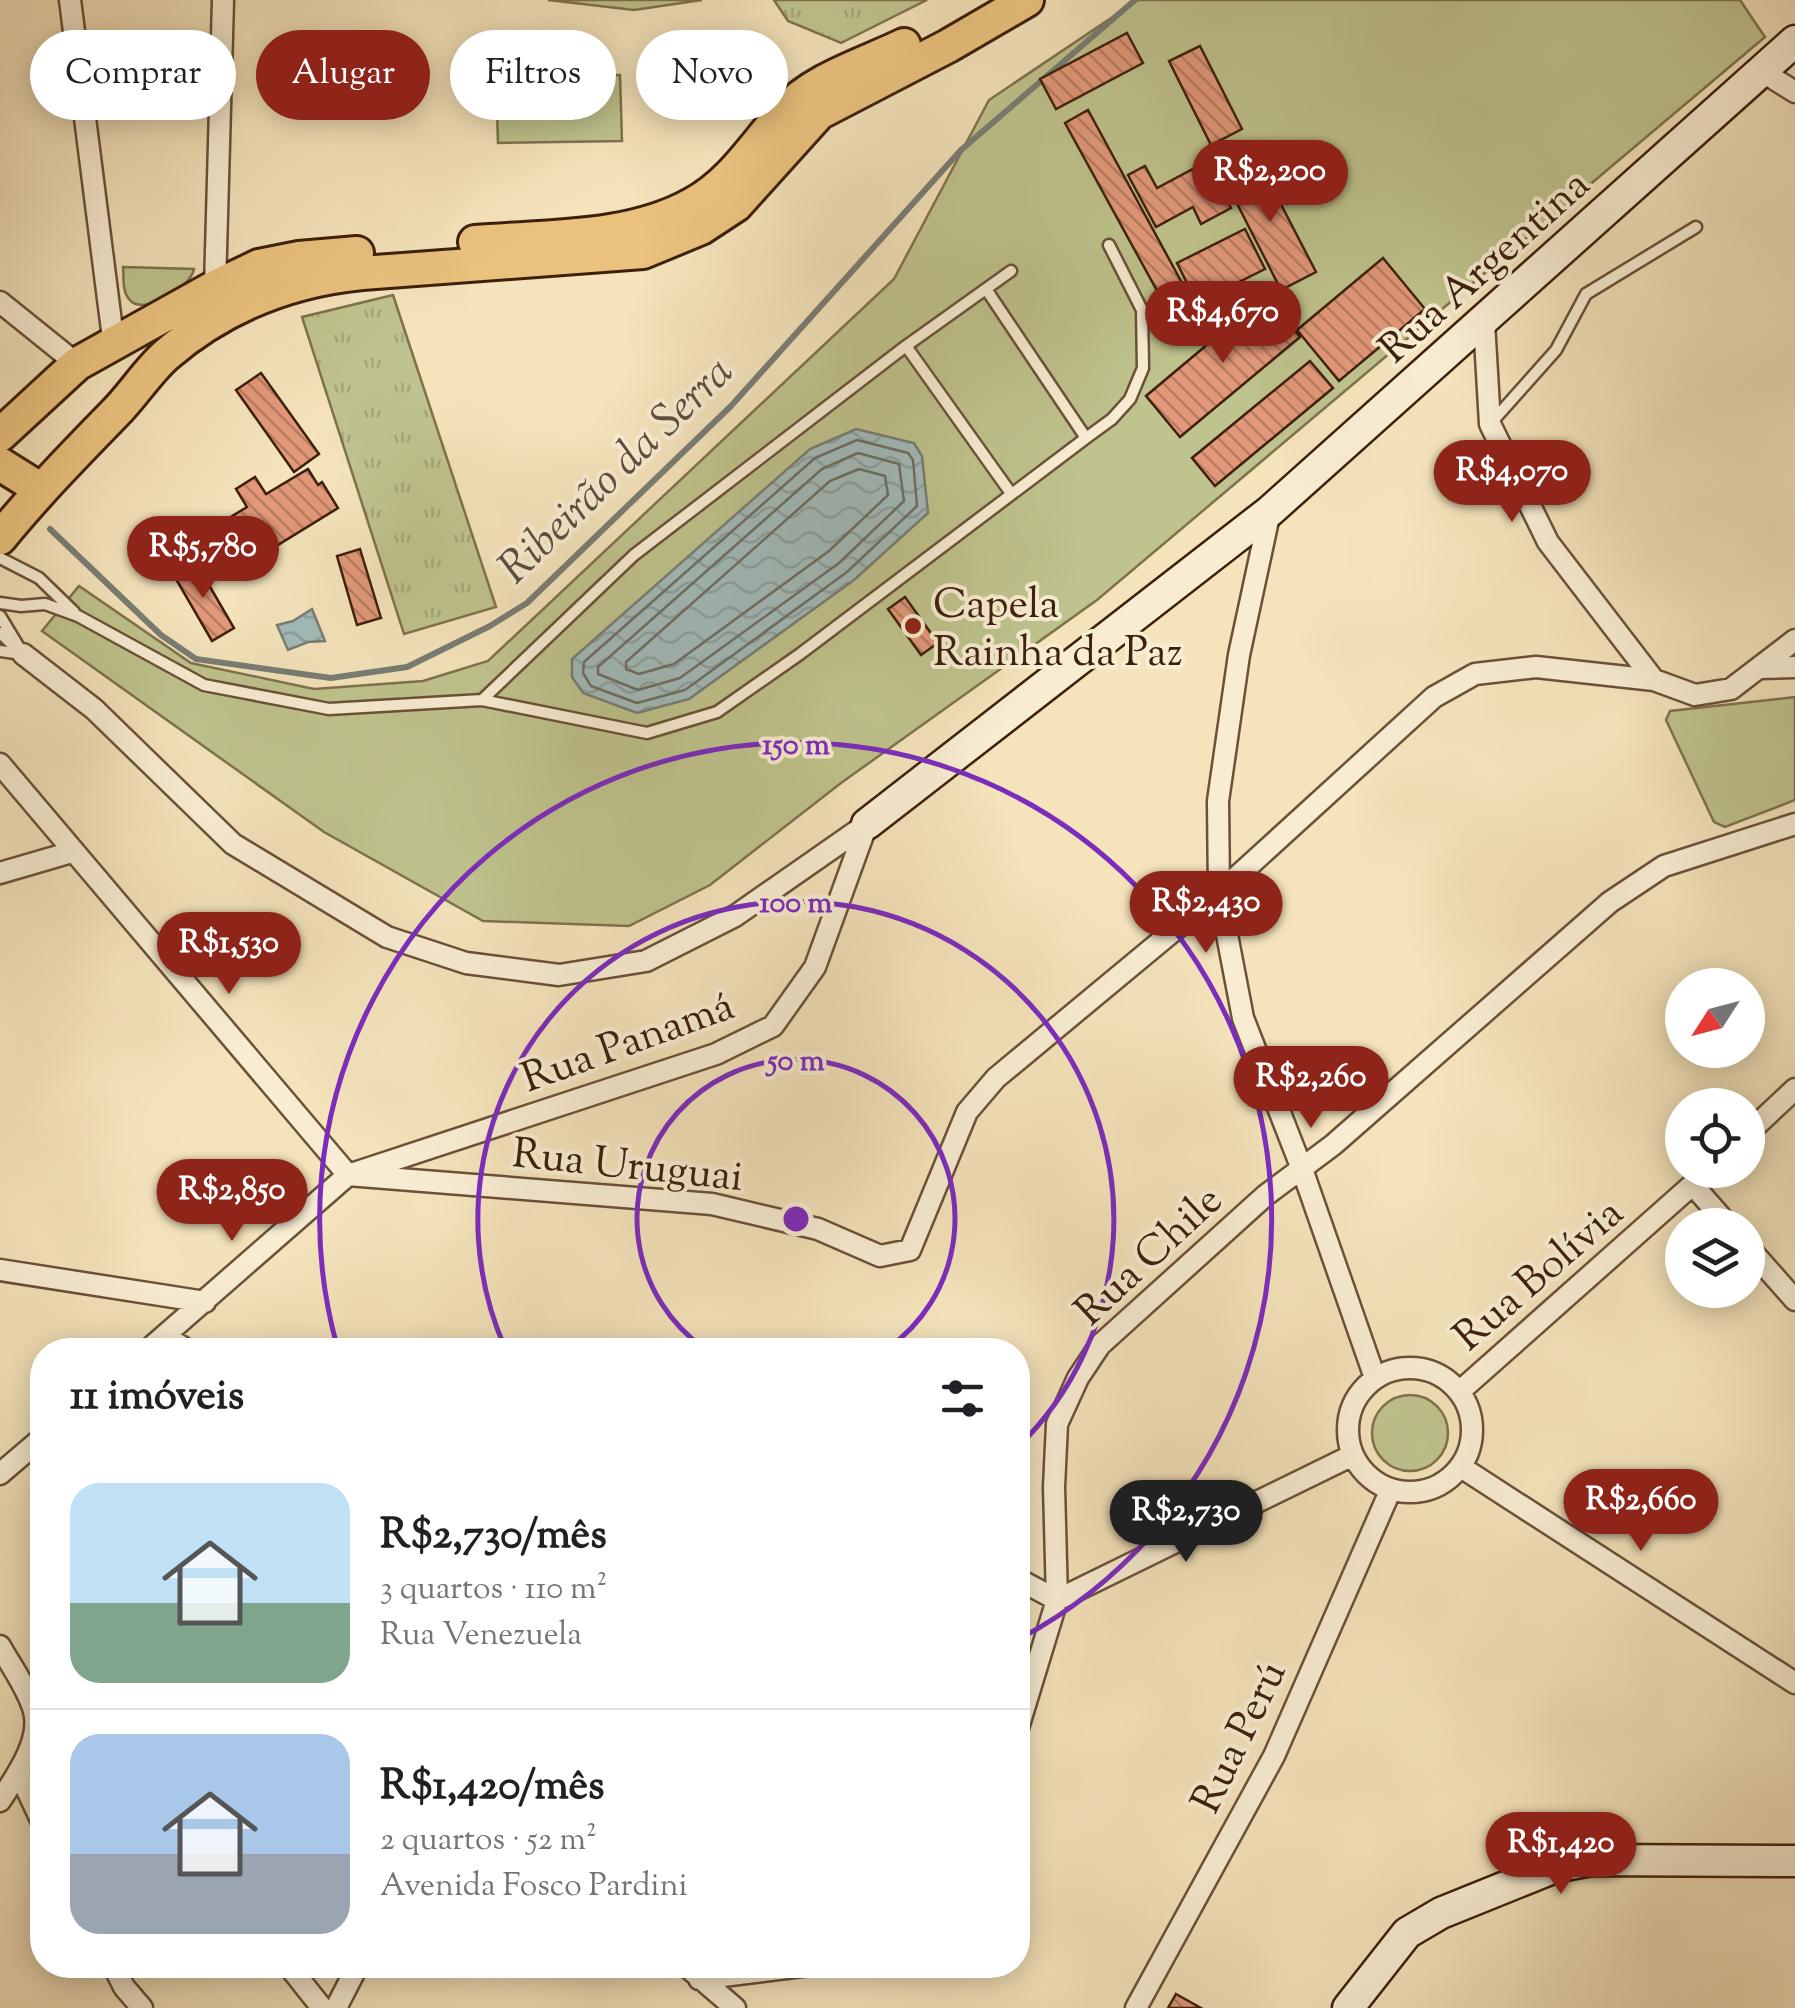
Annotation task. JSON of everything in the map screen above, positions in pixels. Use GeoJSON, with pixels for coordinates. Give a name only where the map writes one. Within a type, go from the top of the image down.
{"type":"FeatureCollection","features":[{"type":"Feature","properties":{"kind":"main road"},"geometry":{"type":"LineString","coordinates":[[0,435],[77,364],[259,266],[299,258],[617,230],[694,204],[732,174],[784,111],[809,91],[992,0]]}},
{"type":"Feature","properties":{"kind":"main road"},"geometry":{"type":"LineString","coordinates":[[0,538],[40,489],[165,356],[208,325],[268,292],[328,276],[643,252],[702,228],[736,205],[819,113],[1028,0]]}},
{"type":"Feature","properties":{"kind":"main road"},"geometry":{"type":"LineString","coordinates":[[114,346],[121,407]]}},
{"type":"Feature","properties":{"kind":"main road"},"geometry":{"type":"LineString","coordinates":[[0,464],[40,489]]}},
{"type":"Feature","properties":{"kind":"street"},"geometry":{"type":"LineString","coordinates":[[70,0],[114,346]]}},
{"type":"Feature","properties":{"kind":"street"},"geometry":{"type":"LineString","coordinates":[[214,287],[223,0]]}},
{"type":"Feature","properties":{"kind":"street","name":"Rua Argentina"},"geometry":{"type":"LineString","coordinates":[[23,654],[94,709],[233,844],[387,937],[466,963],[559,975],[646,961],[735,916],[867,824],[1270,511],[1795,41]]}},
{"type":"Feature","properties":{"kind":"street"},"geometry":{"type":"LineString","coordinates":[[1763,72],[1795,92]]}},
{"type":"Feature","properties":{"kind":"street"},"geometry":{"type":"LineString","coordinates":[[0,302],[77,364]]}},
{"type":"Feature","properties":{"kind":"street"},"geometry":{"type":"LineString","coordinates":[[1484,322],[1490,424],[1548,542],[1654,680]]}},
{"type":"Feature","properties":{"kind":"street"},"geometry":{"type":"LineString","coordinates":[[1270,511],[1239,656],[1218,801],[1219,893],[1243,1018],[1302,1169],[1375,1378]]}},
{"type":"Feature","properties":{"kind":"street"},"geometry":{"type":"LineString","coordinates":[[1761,668],[1795,640]]}},
{"type":"Feature","properties":{"kind":"street","name":"Rua Uruguai"},"geometry":{"type":"LineString","coordinates":[[348,1175],[712,1204],[818,1230],[880,1256],[910,1250],[967,1112],[996,1078],[1219,893],[1434,698],[1476,674],[1536,666],[1654,680],[1695,694],[1731,689],[1761,668]]}},
{"type":"Feature","properties":{"kind":"street"},"geometry":{"type":"LineString","coordinates":[[1761,668],[1795,667]]}},
{"type":"Feature","properties":{"kind":"street"},"geometry":{"type":"LineString","coordinates":[[0,764],[348,1175],[162,1338]]}},
{"type":"Feature","properties":{"kind":"street","name":"Rua Panamá"},"geometry":{"type":"LineString","coordinates":[[348,1175],[716,1054],[773,1026],[815,967],[867,824]]}},
{"type":"Feature","properties":{"kind":"street","name":"Rua Chile"},"geometry":{"type":"LineString","coordinates":[[1030,1689],[1057,1600],[1057,1424],[1078,1378],[1100,1344],[1266,1195],[1302,1169],[1610,902],[1664,866],[1795,824]]}},
{"type":"Feature","properties":{"kind":"street"},"geometry":{"type":"LineString","coordinates":[[0,873],[72,852]]}},
{"type":"Feature","properties":{"kind":"street"},"geometry":{"type":"LineString","coordinates":[[1765,1118],[1795,1089]]}},
{"type":"Feature","properties":{"kind":"street","name":"Rua Bolívia"},"geometry":{"type":"LineString","coordinates":[[1459,1392],[1690,1188]]}},
{"type":"Feature","properties":{"kind":"street"},"geometry":{"type":"LineString","coordinates":[[1765,1266],[1795,1300]]}},
{"type":"Feature","properties":{"kind":"street"},"geometry":{"type":"LineString","coordinates":[[0,1270],[205,1302]]}},
{"type":"Feature","properties":{"kind":"street"},"geometry":{"type":"LineString","coordinates":[[1392,1370],[1429,1371],[1459,1392],[1469,1410],[1470,1449],[1461,1467],[1447,1481],[1430,1490],[1410,1492],[1391,1489],[1362,1470],[1348,1439],[1353,1404],[1375,1378],[1392,1370]]}},
{"type":"Feature","properties":{"kind":"street"},"geometry":{"type":"LineString","coordinates":[[0,1474],[30,1448]]}},
{"type":"Feature","properties":{"kind":"street"},"geometry":{"type":"LineString","coordinates":[[1030,1585],[1057,1600],[1354,1456]]}},
{"type":"Feature","properties":{"kind":"street"},"geometry":{"type":"LineString","coordinates":[[1461,1467],[1795,1682]]}},
{"type":"Feature","properties":{"kind":"street","name":"Rua Perú"},"geometry":{"type":"LineString","coordinates":[[1136,2008],[1274,1756],[1391,1489]]}},
{"type":"Feature","properties":{"kind":"street"},"geometry":{"type":"LineString","coordinates":[[0,1646],[30,1703]]}},
{"type":"Feature","properties":{"kind":"street"},"geometry":{"type":"LineString","coordinates":[[0,1801],[30,1744]]}},
{"type":"Feature","properties":{"kind":"street"},"geometry":{"type":"LineString","coordinates":[[18,1773],[30,1798]]}},
{"type":"Feature","properties":{"kind":"street"},"geometry":{"type":"LineString","coordinates":[[1348,2008],[1407,1933],[1441,1913],[1555,1868],[1592,1860],[1795,1861]]}},
{"type":"Feature","properties":{"kind":"street"},"geometry":{"type":"LineString","coordinates":[[120,1978],[142,2008]]}},
{"type":"Feature","properties":{"kind":"street"},"geometry":{"type":"LineString","coordinates":[[298,1978],[322,2008]]}},
{"type":"Feature","properties":{"kind":"street"},"geometry":{"type":"LineString","coordinates":[[336,2008],[351,1978]]}},
{"type":"Feature","properties":{"kind":"street"},"geometry":{"type":"LineString","coordinates":[[699,1978],[735,2008]]}},
{"type":"Feature","properties":{"kind":"lane"},"geometry":{"type":"LineString","coordinates":[[1490,424],[1556,350],[1586,294],[1696,227]]}},
{"type":"Feature","properties":{"kind":"lane"},"geometry":{"type":"LineString","coordinates":[[0,603],[46,604],[78,616],[204,684],[329,709],[482,700],[647,733],[716,712],[873,600],[1010,492],[1112,420],[1130,399],[1143,368],[1142,310],[1109,245]]}},
{"type":"Feature","properties":{"kind":"lane"},"geometry":{"type":"LineString","coordinates":[[482,700],[634,555],[906,346],[1011,271]]}},
{"type":"Feature","properties":{"kind":"lane"},"geometry":{"type":"LineString","coordinates":[[986,289],[1086,438]]}},
{"type":"Feature","properties":{"kind":"lane"},"geometry":{"type":"LineString","coordinates":[[906,346],[1010,492]]}},
{"type":"Feature","properties":{"kind":"lane"},"geometry":{"type":"LineString","coordinates":[[0,558],[39,578],[78,616]]}},
{"type":"Feature","properties":{"kind":"lane","name":"Rua Argentina"},"geometry":{"type":"LineString","coordinates":[[0,616],[23,654]]}},
{"type":"Feature","properties":{"kind":"lane","name":"Rua Argentina"},"geometry":{"type":"LineString","coordinates":[[0,633],[23,654]]}},
{"type":"Feature","properties":{"kind":"lane"},"geometry":{"type":"LineString","coordinates":[[0,651],[23,654]]}},
{"type":"Feature","properties":{"kind":"green space"},"geometry":{"type":"Polygon","coordinates":[[[548,0],[702,0],[634,10],[548,0]]]}},
{"type":"Feature","properties":{"kind":"green space"},"geometry":{"type":"Polygon","coordinates":[[[774,0],[927,0],[841,43],[788,21],[774,0]]]}},
{"type":"Feature","properties":{"kind":"green space"},"geometry":{"type":"Polygon","coordinates":[[[1138,0],[1740,0],[1765,37],[1097,600],[841,783],[710,885],[629,926],[483,921],[324,832],[42,631],[79,586],[191,663],[314,689],[423,681],[488,661],[894,279],[989,100],[1138,0]]]}},
{"type":"Feature","properties":{"kind":"green space"},"geometry":{"type":"Polygon","coordinates":[[[616,75],[620,75],[622,141],[498,143],[497,120],[616,120],[616,75]]]}},
{"type":"Feature","properties":{"kind":"green space"},"geometry":{"type":"Polygon","coordinates":[[[123,267],[194,269],[176,291],[145,305],[136,304],[127,296],[123,267]]]}},
{"type":"Feature","properties":{"kind":"green space"},"geometry":{"type":"Polygon","coordinates":[[[393,295],[496,607],[404,634],[302,317],[393,295]]]}},
{"type":"Feature","properties":{"kind":"green space"},"geometry":{"type":"Polygon","coordinates":[[[1795,697],[1795,800],[1725,827],[1714,822],[1666,720],[1670,711],[1795,697]]]}},
{"type":"Feature","properties":{"kind":"green space"},"geometry":{"type":"Polygon","coordinates":[[[1410,1395],[1437,1406],[1448,1433],[1437,1460],[1410,1471],[1383,1460],[1372,1433],[1383,1406],[1410,1395]]]}},
{"type":"Feature","properties":{"kind":"water"},"geometry":{"type":"Polygon","coordinates":[[[856,429],[914,443],[922,456],[928,513],[854,580],[689,699],[637,713],[583,693],[572,677],[572,659],[810,449],[856,429]]]}},
{"type":"Feature","properties":{"kind":"water"},"geometry":{"type":"Polygon","coordinates":[[[312,609],[325,641],[308,642],[288,650],[277,625],[293,621],[312,609]]]}},
{"type":"Feature","properties":{"kind":"building"},"geometry":{"type":"Polygon","coordinates":[[[1127,33],[1143,63],[1056,109],[1040,79],[1127,33]]]}},
{"type":"Feature","properties":{"kind":"building"},"geometry":{"type":"Polygon","coordinates":[[[1200,46],[1242,129],[1211,145],[1169,61],[1200,46]]]}},
{"type":"Feature","properties":{"kind":"building"},"geometry":{"type":"Polygon","coordinates":[[[1088,110],[1194,305],[1172,318],[1065,123],[1088,110]]]}},
{"type":"Feature","properties":{"kind":"building"},"geometry":{"type":"Polygon","coordinates":[[[1258,160],[1316,272],[1281,290],[1224,178],[1258,160]]]}},
{"type":"Feature","properties":{"kind":"building"},"geometry":{"type":"Polygon","coordinates":[[[1206,162],[1231,208],[1201,224],[1193,207],[1156,227],[1128,175],[1145,166],[1157,188],[1206,162]]]}},
{"type":"Feature","properties":{"kind":"building"},"geometry":{"type":"Polygon","coordinates":[[[1245,229],[1265,269],[1197,303],[1177,263],[1245,229]]]}},
{"type":"Feature","properties":{"kind":"building"},"geometry":{"type":"Polygon","coordinates":[[[1383,258],[1425,309],[1339,381],[1297,330],[1383,258]]]}},
{"type":"Feature","properties":{"kind":"building"},"geometry":{"type":"Polygon","coordinates":[[[1265,296],[1300,337],[1180,437],[1146,396],[1265,296]]]}},
{"type":"Feature","properties":{"kind":"building"},"geometry":{"type":"Polygon","coordinates":[[[1310,361],[1333,388],[1215,486],[1192,458],[1310,361]]]}},
{"type":"Feature","properties":{"kind":"building"},"geometry":{"type":"Polygon","coordinates":[[[261,373],[319,454],[294,472],[236,390],[261,373]]]}},
{"type":"Feature","properties":{"kind":"building"},"geometry":{"type":"Polygon","coordinates":[[[308,469],[318,485],[322,482],[338,508],[231,574],[206,532],[247,507],[236,489],[255,477],[266,494],[308,469]]]}},
{"type":"Feature","properties":{"kind":"building"},"geometry":{"type":"Polygon","coordinates":[[[360,549],[381,618],[357,625],[337,556],[360,549]]]}},
{"type":"Feature","properties":{"kind":"building"},"geometry":{"type":"Polygon","coordinates":[[[195,561],[234,628],[212,641],[173,574],[195,561]]]}},
{"type":"Feature","properties":{"kind":"building","name":"Capela Rainha da Paz"},"geometry":{"type":"Polygon","coordinates":[[[905,597],[938,643],[921,655],[888,609],[905,597]]]}},
{"type":"Feature","properties":{"kind":"building"},"geometry":{"type":"Polygon","coordinates":[[[1176,1994],[1201,2008],[1168,2008],[1176,1994]]]}},
{"type":"Feature","properties":{"kind":"waterway","name":"Ribeirão da Serra"},"geometry":{"type":"LineString","coordinates":[[50,529],[161,635],[196,659],[331,678],[407,667],[527,603],[731,406],[961,150],[1135,0]]}},
{"type":"Feature","properties":{"kind":"place","name":"Capela Rainha da Paz"},"geometry":{"type":"Point","coordinates":[913,626]}}]}
